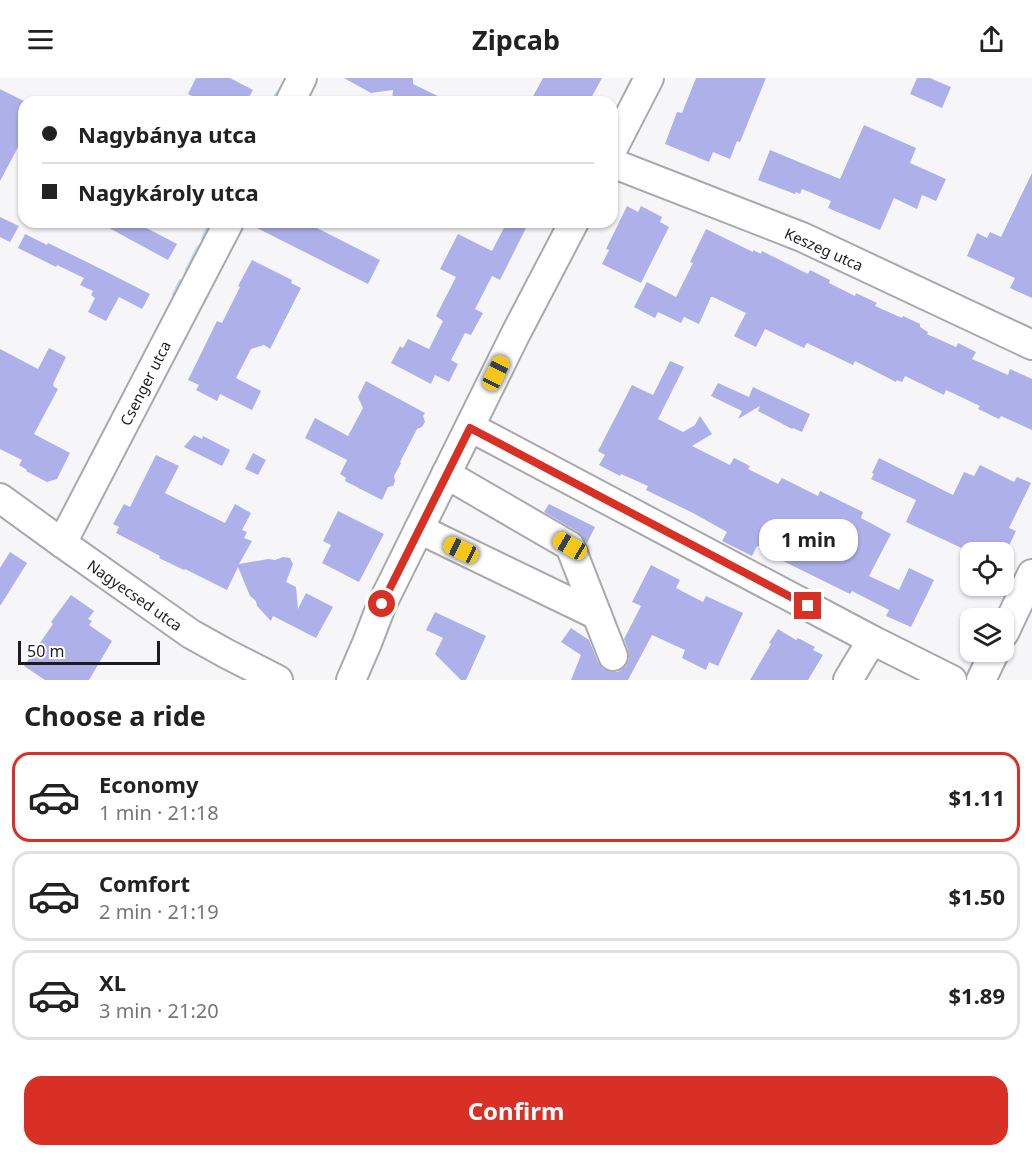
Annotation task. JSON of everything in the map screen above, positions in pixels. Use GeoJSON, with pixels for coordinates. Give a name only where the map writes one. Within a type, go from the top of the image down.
{"type":"FeatureCollection","features":[{"type":"Feature","properties":{"kind":"street"},"geometry":{"type":"LineString","coordinates":[[293,96],[302,78]]}},
{"type":"Feature","properties":{"kind":"street"},"geometry":{"type":"LineString","coordinates":[[618,138],[649,78]]}},
{"type":"Feature","properties":{"kind":"street","name":"Keszeg utca"},"geometry":{"type":"LineString","coordinates":[[618,165],[802,237],[1032,345]]}},
{"type":"Feature","properties":{"kind":"street","name":"Csenger utca"},"geometry":{"type":"LineString","coordinates":[[62,543],[226,228]]}},
{"type":"Feature","properties":{"kind":"street"},"geometry":{"type":"LineString","coordinates":[[351,680],[382,604],[418,529],[571,228]]}},
{"type":"Feature","properties":{"kind":"street"},"geometry":{"type":"LineString","coordinates":[[470,428],[952,680]]}},
{"type":"Feature","properties":{"kind":"street"},"geometry":{"type":"LineString","coordinates":[[446,474],[570,546],[613,656]]}},
{"type":"Feature","properties":{"kind":"street","name":"Nagyecsed utca"},"geometry":{"type":"LineString","coordinates":[[0,498],[191,634],[278,680]]}},
{"type":"Feature","properties":{"kind":"street"},"geometry":{"type":"LineString","coordinates":[[418,529],[597,615]]}},
{"type":"Feature","properties":{"kind":"street"},"geometry":{"type":"LineString","coordinates":[[561,597],[576,563]]}},
{"type":"Feature","properties":{"kind":"street"},"geometry":{"type":"LineString","coordinates":[[1014,612],[1032,574]]}},
{"type":"Feature","properties":{"kind":"street"},"geometry":{"type":"LineString","coordinates":[[848,680],[872,640]]}},
{"type":"Feature","properties":{"kind":"street"},"geometry":{"type":"LineString","coordinates":[[981,680],[990,662]]}},
{"type":"Feature","properties":{"kind":"building"},"geometry":{"type":"Polygon","coordinates":[[[196,78],[230,78],[253,90],[250,96],[192,96],[188,94],[196,78]]]}},
{"type":"Feature","properties":{"kind":"building"},"geometry":{"type":"Polygon","coordinates":[[[344,78],[413,78],[413,84],[438,96],[392,96],[393,90],[371,93],[344,78]]]}},
{"type":"Feature","properties":{"kind":"building"},"geometry":{"type":"Polygon","coordinates":[[[543,78],[602,78],[592,96],[533,96],[543,78]]]}},
{"type":"Feature","properties":{"kind":"building"},"geometry":{"type":"Polygon","coordinates":[[[696,78],[766,78],[740,142],[737,141],[730,159],[713,152],[709,162],[665,144],[677,112],[682,113],[696,78]]]}},
{"type":"Feature","properties":{"kind":"building"},"geometry":{"type":"Polygon","coordinates":[[[917,78],[930,78],[951,87],[942,108],[910,94],[917,78]]]}},
{"type":"Feature","properties":{"kind":"building"},"geometry":{"type":"Polygon","coordinates":[[[0,89],[18,98],[18,147],[0,181],[0,89]]]}},
{"type":"Feature","properties":{"kind":"building"},"geometry":{"type":"Polygon","coordinates":[[[864,125],[916,148],[910,163],[946,179],[936,201],[922,195],[917,209],[894,198],[880,230],[828,208],[831,201],[802,189],[800,194],[796,192],[795,194],[758,180],[770,150],[840,179],[864,125]]]}},
{"type":"Feature","properties":{"kind":"building"},"geometry":{"type":"Polygon","coordinates":[[[1032,173],[1032,298],[1010,288],[1015,278],[967,256],[977,233],[987,238],[990,232],[1001,237],[1032,173]]]}},
{"type":"Feature","properties":{"kind":"building"},"geometry":{"type":"Polygon","coordinates":[[[627,206],[638,212],[641,206],[662,217],[660,222],[669,227],[641,283],[602,264],[609,250],[606,249],[627,206]]]}},
{"type":"Feature","properties":{"kind":"building"},"geometry":{"type":"Polygon","coordinates":[[[0,217],[18,226],[10,242],[0,237],[0,217]]]}},
{"type":"Feature","properties":{"kind":"building"},"geometry":{"type":"Polygon","coordinates":[[[109,228],[146,228],[177,244],[168,260],[109,228]]]}},
{"type":"Feature","properties":{"kind":"building"},"geometry":{"type":"Polygon","coordinates":[[[257,228],[317,228],[380,260],[368,284],[257,228]]]}},
{"type":"Feature","properties":{"kind":"building"},"geometry":{"type":"Polygon","coordinates":[[[504,228],[526,228],[500,280],[492,276],[475,309],[483,313],[471,335],[465,333],[451,360],[458,364],[449,382],[435,375],[431,384],[391,363],[400,346],[403,348],[408,339],[429,349],[443,321],[436,316],[456,277],[440,269],[458,234],[492,251],[504,228]]]}},
{"type":"Feature","properties":{"kind":"building"},"geometry":{"type":"Polygon","coordinates":[[[706,229],[753,252],[753,250],[761,254],[762,251],[808,274],[810,270],[855,296],[856,293],[877,303],[875,306],[920,324],[920,327],[928,332],[927,334],[956,347],[958,343],[976,352],[972,359],[1008,375],[1010,369],[1032,379],[1032,430],[1001,416],[999,419],[978,409],[980,406],[946,390],[944,395],[905,376],[902,382],[897,380],[896,382],[855,361],[853,365],[807,343],[804,348],[765,329],[756,347],[734,336],[746,313],[713,297],[699,324],[684,317],[681,323],[658,312],[655,318],[634,307],[647,282],[676,297],[693,263],[690,262],[706,229]]]}},
{"type":"Feature","properties":{"kind":"building"},"geometry":{"type":"Polygon","coordinates":[[[25,234],[47,245],[48,243],[150,294],[142,309],[119,297],[106,321],[88,312],[95,298],[91,295],[93,291],[80,285],[84,278],[18,248],[25,234]]]}},
{"type":"Feature","properties":{"kind":"building"},"geometry":{"type":"Polygon","coordinates":[[[252,260],[292,280],[291,283],[301,288],[270,349],[264,345],[251,349],[236,378],[261,391],[252,410],[220,394],[217,401],[196,390],[199,385],[188,380],[217,321],[222,323],[252,260]]]}},
{"type":"Feature","properties":{"kind":"building"},"geometry":{"type":"Polygon","coordinates":[[[49,348],[66,357],[53,384],[58,389],[34,434],[70,453],[57,479],[47,482],[19,465],[22,460],[0,449],[0,349],[38,369],[49,348]]]}},
{"type":"Feature","properties":{"kind":"building"},"geometry":{"type":"Polygon","coordinates":[[[670,361],[684,367],[658,419],[683,432],[695,425],[700,416],[712,434],[692,446],[730,465],[734,458],[750,466],[748,469],[778,484],[782,478],[818,496],[820,491],[863,512],[861,518],[891,534],[869,576],[899,590],[909,568],[934,580],[911,627],[886,616],[889,610],[852,591],[850,594],[783,561],[786,555],[761,542],[752,556],[722,541],[727,532],[646,490],[648,486],[621,474],[620,476],[599,465],[605,455],[598,451],[632,385],[653,395],[670,361]]]}},
{"type":"Feature","properties":{"kind":"building"},"geometry":{"type":"Polygon","coordinates":[[[366,381],[425,413],[423,416],[425,422],[417,429],[394,476],[393,486],[388,487],[382,500],[345,481],[346,478],[340,474],[347,460],[305,438],[315,418],[348,436],[363,408],[358,397],[366,381]]]}},
{"type":"Feature","properties":{"kind":"building"},"geometry":{"type":"Polygon","coordinates":[[[718,383],[749,397],[753,387],[810,414],[802,432],[758,411],[760,406],[738,419],[742,411],[711,396],[718,383]]]}},
{"type":"Feature","properties":{"kind":"building"},"geometry":{"type":"Polygon","coordinates":[[[194,435],[202,439],[203,436],[230,450],[222,466],[184,447],[194,435]]]}},
{"type":"Feature","properties":{"kind":"building"},"geometry":{"type":"Polygon","coordinates":[[[253,453],[266,460],[258,475],[245,469],[253,453]]]}},
{"type":"Feature","properties":{"kind":"building"},"geometry":{"type":"Polygon","coordinates":[[[156,455],[179,466],[165,493],[225,523],[235,504],[251,513],[242,530],[247,532],[244,538],[252,541],[239,564],[283,557],[290,558],[293,564],[286,582],[296,587],[298,609],[306,593],[333,607],[316,638],[273,616],[271,621],[250,596],[238,567],[227,590],[159,558],[160,556],[116,533],[119,527],[113,524],[124,504],[130,507],[156,455]]]}},
{"type":"Feature","properties":{"kind":"building"},"geometry":{"type":"Polygon","coordinates":[[[879,458],[953,495],[964,472],[974,476],[980,465],[1014,482],[1017,477],[1031,483],[1009,528],[1016,531],[1011,542],[960,542],[960,547],[906,522],[916,500],[871,479],[874,474],[872,473],[879,458]]]}},
{"type":"Feature","properties":{"kind":"building"},"geometry":{"type":"Polygon","coordinates":[[[549,504],[595,527],[587,543],[578,532],[544,512],[549,504]]]}},
{"type":"Feature","properties":{"kind":"building"},"geometry":{"type":"Polygon","coordinates":[[[338,511],[384,534],[359,582],[322,563],[331,545],[323,541],[338,511]]]}},
{"type":"Feature","properties":{"kind":"building"},"geometry":{"type":"Polygon","coordinates":[[[10,552],[27,563],[0,606],[0,568],[10,552]]]}},
{"type":"Feature","properties":{"kind":"building"},"geometry":{"type":"Polygon","coordinates":[[[651,565],[680,580],[676,588],[703,602],[706,596],[743,613],[718,666],[709,662],[706,670],[682,658],[685,650],[652,635],[628,680],[571,680],[581,655],[561,642],[571,628],[589,640],[603,669],[618,672],[626,666],[629,658],[624,639],[641,606],[632,602],[651,565]]]}},
{"type":"Feature","properties":{"kind":"building"},"geometry":{"type":"Polygon","coordinates":[[[71,595],[94,611],[88,619],[92,621],[89,625],[112,641],[89,680],[45,680],[24,666],[71,595]]]}},
{"type":"Feature","properties":{"kind":"building"},"geometry":{"type":"Polygon","coordinates":[[[435,612],[486,636],[466,680],[461,680],[435,654],[443,638],[426,630],[435,612]]]}},
{"type":"Feature","properties":{"kind":"building"},"geometry":{"type":"Polygon","coordinates":[[[778,629],[796,640],[798,638],[815,647],[813,650],[823,655],[808,680],[750,680],[778,629]]]}},
{"type":"Feature","properties":{"kind":"waterway"},"geometry":{"type":"LineString","coordinates":[[204,238],[209,228]]}},
{"type":"Feature","properties":{"kind":"waterway"},"geometry":{"type":"LineString","coordinates":[[188,270],[199,248]]}},
{"type":"Feature","properties":{"kind":"waterway"},"geometry":{"type":"LineString","coordinates":[[175,295],[181,282]]}},
{"type":"Feature","properties":{"kind":"route"},"geometry":{"type":"LineString","coordinates":[[382,604],[470,428],[808,606]]}}]}
